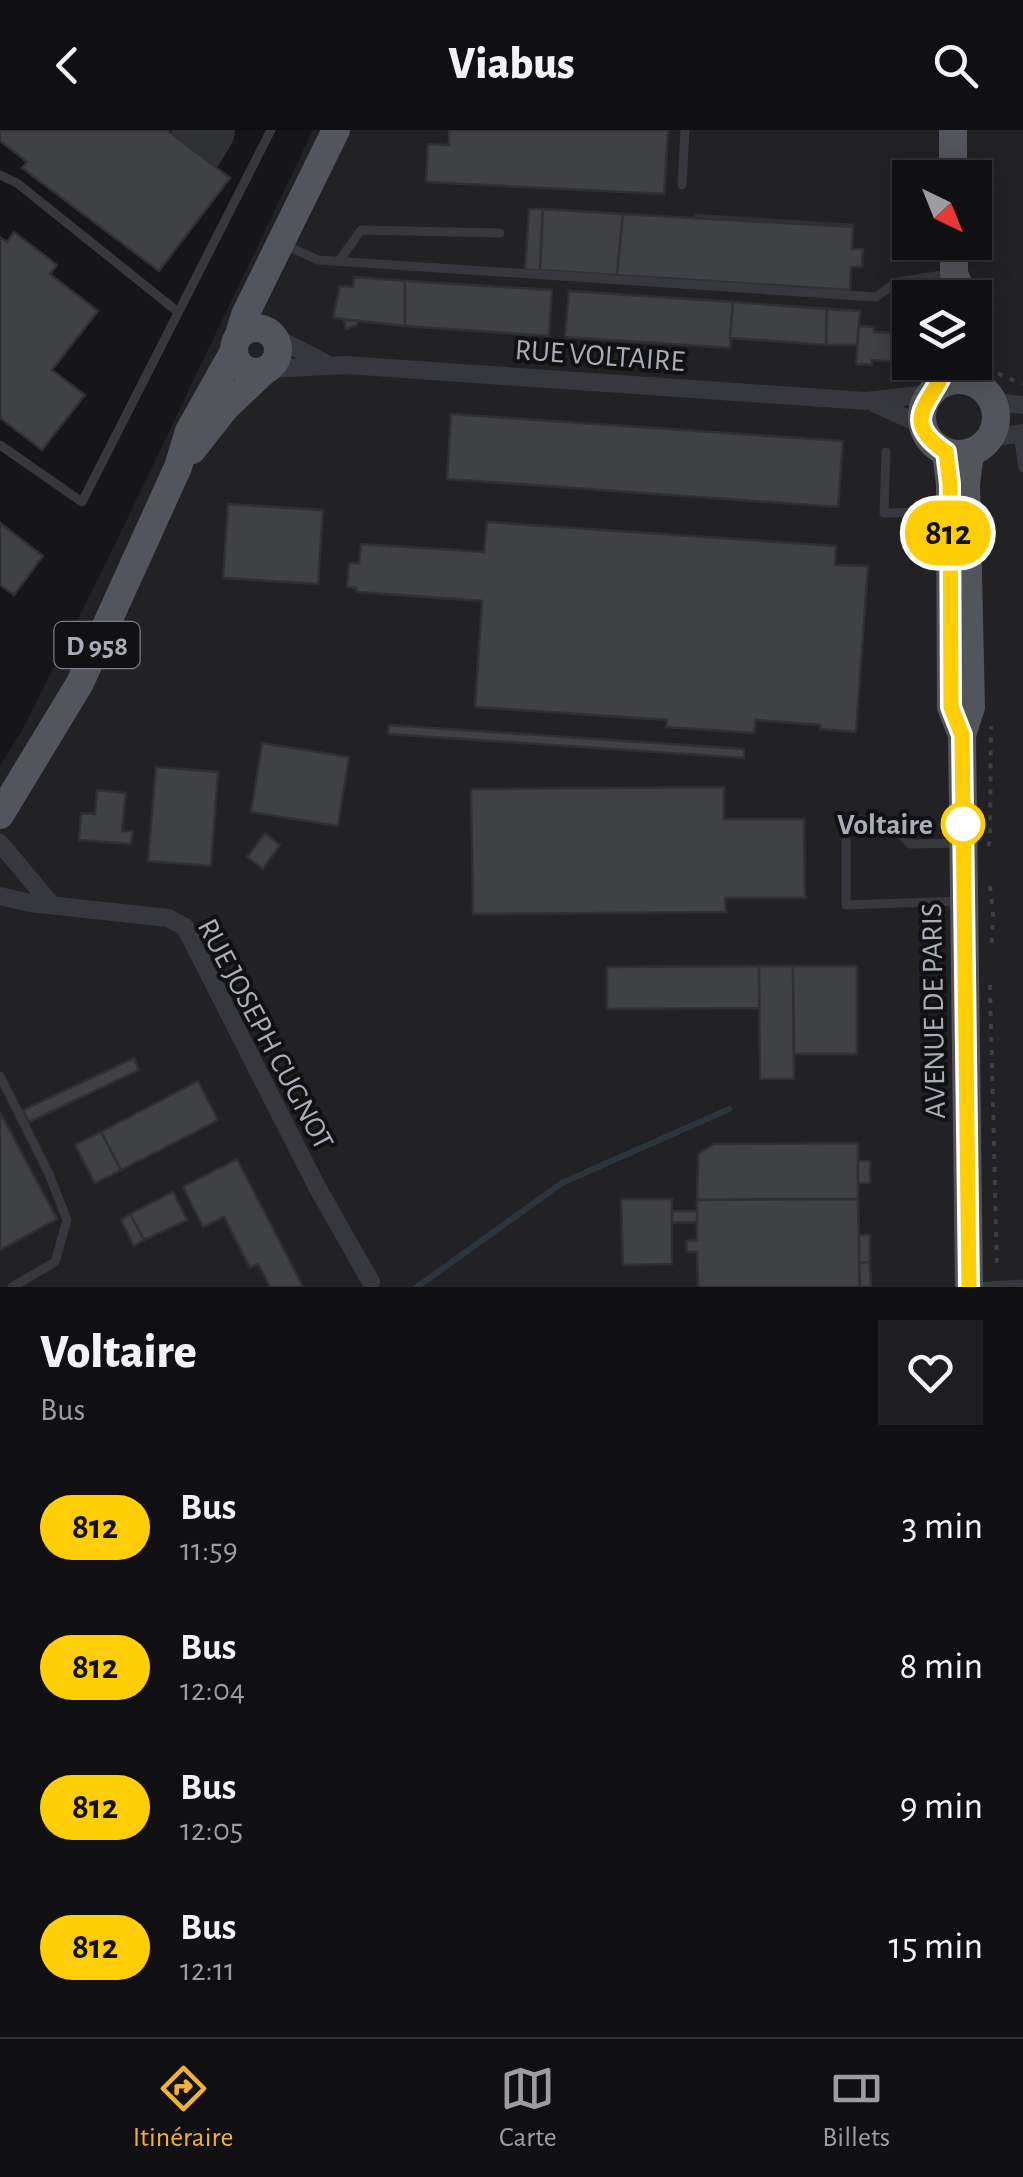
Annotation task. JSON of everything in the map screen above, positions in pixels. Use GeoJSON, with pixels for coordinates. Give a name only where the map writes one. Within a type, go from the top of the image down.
{"type":"FeatureCollection","features":[{"type":"Feature","properties":{"kind":"main road","name":"D 958"},"geometry":{"type":"LineString","coordinates":[[0,815],[80,682],[178,467],[197,414],[236,343],[244,315],[336,130]]}},
{"type":"Feature","properties":{"kind":"main road"},"geometry":{"type":"LineString","coordinates":[[952,130],[953,160]]}},
{"type":"Feature","properties":{"kind":"main road"},"geometry":{"type":"LineString","coordinates":[[262,285],[262,308],[271,334],[277,357],[266,369],[244,369],[236,343],[254,328],[271,334]]}},
{"type":"Feature","properties":{"kind":"main road","name":"D 958"},"geometry":{"type":"LineString","coordinates":[[178,467],[225,408],[266,369]]}},
{"type":"Feature","properties":{"kind":"main road"},"geometry":{"type":"LineString","coordinates":[[939,380],[922,407],[922,425],[930,442],[968,447],[995,427],[996,411],[981,380]]}},
{"type":"Feature","properties":{"kind":"main road","name":"AVENUE DE PARIS"},"geometry":{"type":"LineString","coordinates":[[968,447],[950,484],[948,512],[951,707],[962,735],[973,848],[971,1287]]}},
{"type":"Feature","properties":{"kind":"main road","name":"AVENUE DE PARIS"},"geometry":{"type":"LineString","coordinates":[[962,735],[970,707],[968,447]]}},
{"type":"Feature","properties":{"kind":"street","name":"RUE VOLTAIRE"},"geometry":{"type":"LineString","coordinates":[[271,334],[308,357],[330,365]]}},
{"type":"Feature","properties":{"kind":"street","name":"RUE VOLTAIRE"},"geometry":{"type":"LineString","coordinates":[[266,369],[330,365],[866,401],[922,425]]}},
{"type":"Feature","properties":{"kind":"street","name":"RUE VOLTAIRE"},"geometry":{"type":"LineString","coordinates":[[866,401],[939,380]]}},
{"type":"Feature","properties":{"kind":"street"},"geometry":{"type":"LineString","coordinates":[[988,380],[1023,405]]}},
{"type":"Feature","properties":{"kind":"street"},"geometry":{"type":"LineString","coordinates":[[968,447],[1020,433]]}},
{"type":"Feature","properties":{"kind":"street"},"geometry":{"type":"LineString","coordinates":[[0,843],[51,904]]}},
{"type":"Feature","properties":{"kind":"street","name":"RUE JOSEPH CUGNOT"},"geometry":{"type":"LineString","coordinates":[[0,896],[30,903],[168,918],[185,927],[367,1284]]}},
{"type":"Feature","properties":{"kind":"lane"},"geometry":{"type":"LineString","coordinates":[[0,445],[82,502],[270,130]]}},
{"type":"Feature","properties":{"kind":"lane"},"geometry":{"type":"LineString","coordinates":[[682,186],[684,130]]}},
{"type":"Feature","properties":{"kind":"lane"},"geometry":{"type":"LineString","coordinates":[[0,175],[17,183],[178,312]]}},
{"type":"Feature","properties":{"kind":"lane"},"geometry":{"type":"LineString","coordinates":[[339,261],[361,230],[500,232]]}},
{"type":"Feature","properties":{"kind":"lane"},"geometry":{"type":"LineString","coordinates":[[282,244],[318,260],[876,297],[892,286]]}},
{"type":"Feature","properties":{"kind":"lane"},"geometry":{"type":"LineString","coordinates":[[1020,433],[1023,468]]}},
{"type":"Feature","properties":{"kind":"lane"},"geometry":{"type":"LineString","coordinates":[[886,452],[884,513],[948,512]]}},
{"type":"Feature","properties":{"kind":"lane"},"geometry":{"type":"LineString","coordinates":[[973,848],[910,844],[890,822],[846,819],[846,904],[974,891]]}},
{"type":"Feature","properties":{"kind":"lane"},"geometry":{"type":"LineString","coordinates":[[0,1076],[49,1174],[67,1220],[55,1262],[12,1287]]}},
{"type":"Feature","properties":{"kind":"lane"},"geometry":{"type":"LineString","coordinates":[[971,1287],[1023,1284]]}},
{"type":"Feature","properties":{"kind":"path"},"geometry":{"type":"LineString","coordinates":[[992,368],[1023,383]]}},
{"type":"Feature","properties":{"kind":"path"},"geometry":{"type":"LineString","coordinates":[[973,848],[990,841],[991,714]]}},
{"type":"Feature","properties":{"kind":"path"},"geometry":{"type":"LineString","coordinates":[[974,891],[992,888],[990,955]]}},
{"type":"Feature","properties":{"kind":"path"},"geometry":{"type":"LineString","coordinates":[[989,983],[993,990],[998,1284]]}},
{"type":"Feature","properties":{"kind":"shaded area"},"geometry":{"type":"Polygon","coordinates":[[[313,130],[1023,130],[1023,1287],[0,1287],[0,766],[24,727],[313,130]]]}},
{"type":"Feature","properties":{"kind":"building"},"geometry":{"type":"Polygon","coordinates":[[[0,130],[167,130],[230,178],[159,271],[22,168],[27,162],[0,141],[0,130]]]}},
{"type":"Feature","properties":{"kind":"building"},"geometry":{"type":"Polygon","coordinates":[[[449,130],[668,130],[664,194],[426,182],[428,144],[449,145],[449,130]]]}},
{"type":"Feature","properties":{"kind":"building"},"geometry":{"type":"Polygon","coordinates":[[[529,209],[543,209],[540,270],[525,270],[529,209]]]}},
{"type":"Feature","properties":{"kind":"building"},"geometry":{"type":"Polygon","coordinates":[[[543,209],[623,214],[617,275],[540,270],[543,209]]]}},
{"type":"Feature","properties":{"kind":"building"},"geometry":{"type":"Polygon","coordinates":[[[623,214],[853,227],[852,249],[863,249],[862,267],[851,267],[850,290],[617,275],[623,214]]]}},
{"type":"Feature","properties":{"kind":"building"},"geometry":{"type":"Polygon","coordinates":[[[696,215],[854,225],[696,218],[696,215]]]}},
{"type":"Feature","properties":{"kind":"building"},"geometry":{"type":"Polygon","coordinates":[[[14,232],[57,265],[50,274],[98,311],[52,370],[85,395],[42,450],[0,418],[0,237],[7,242],[14,232]]]}},
{"type":"Feature","properties":{"kind":"building"},"geometry":{"type":"Polygon","coordinates":[[[354,277],[405,281],[405,326],[333,318],[340,286],[353,287],[354,277]]]}},
{"type":"Feature","properties":{"kind":"building"},"geometry":{"type":"Polygon","coordinates":[[[405,281],[552,290],[549,336],[405,326],[405,281]]]}},
{"type":"Feature","properties":{"kind":"building"},"geometry":{"type":"Polygon","coordinates":[[[569,291],[733,302],[730,348],[565,337],[569,291]]]}},
{"type":"Feature","properties":{"kind":"building"},"geometry":{"type":"Polygon","coordinates":[[[733,302],[827,309],[826,345],[730,338],[733,302]]]}},
{"type":"Feature","properties":{"kind":"building"},"geometry":{"type":"Polygon","coordinates":[[[827,309],[860,311],[857,345],[826,345],[827,309]]]}},
{"type":"Feature","properties":{"kind":"building"},"geometry":{"type":"Polygon","coordinates":[[[344,320],[358,321],[346,329],[344,320]]]}},
{"type":"Feature","properties":{"kind":"building"},"geometry":{"type":"Polygon","coordinates":[[[859,326],[892,333],[892,361],[856,364],[859,326]]]}},
{"type":"Feature","properties":{"kind":"building"},"geometry":{"type":"Polygon","coordinates":[[[451,414],[843,441],[838,507],[447,479],[451,414]]]}},
{"type":"Feature","properties":{"kind":"building"},"geometry":{"type":"Polygon","coordinates":[[[228,504],[323,510],[318,584],[223,578],[228,504]]]}},
{"type":"Feature","properties":{"kind":"building"},"geometry":{"type":"Polygon","coordinates":[[[487,522],[836,546],[835,565],[868,566],[856,732],[756,720],[754,733],[666,727],[667,720],[475,707],[482,601],[357,592],[356,588],[347,587],[349,563],[359,563],[361,544],[484,552],[487,522]]]}},
{"type":"Feature","properties":{"kind":"building"},"geometry":{"type":"Polygon","coordinates":[[[0,523],[43,556],[14,595],[0,585],[0,523]]]}},
{"type":"Feature","properties":{"kind":"building"},"geometry":{"type":"Polygon","coordinates":[[[389,725],[744,749],[744,758],[388,734],[389,725]]]}},
{"type":"Feature","properties":{"kind":"building"},"geometry":{"type":"Polygon","coordinates":[[[262,743],[349,757],[338,826],[251,812],[262,743]]]}},
{"type":"Feature","properties":{"kind":"building"},"geometry":{"type":"Polygon","coordinates":[[[156,767],[218,772],[211,866],[148,861],[156,767]]]}},
{"type":"Feature","properties":{"kind":"building"},"geometry":{"type":"Polygon","coordinates":[[[724,787],[724,819],[804,819],[805,898],[725,898],[726,912],[473,914],[471,789],[724,787]]]}},
{"type":"Feature","properties":{"kind":"building"},"geometry":{"type":"Polygon","coordinates":[[[97,790],[126,793],[122,831],[133,831],[131,844],[79,840],[81,813],[95,814],[97,790]]]}},
{"type":"Feature","properties":{"kind":"building"},"geometry":{"type":"Polygon","coordinates":[[[265,833],[280,845],[263,869],[247,857],[265,833]]]}},
{"type":"Feature","properties":{"kind":"building"},"geometry":{"type":"Polygon","coordinates":[[[759,966],[759,1008],[607,1009],[607,967],[759,966]]]}},
{"type":"Feature","properties":{"kind":"building"},"geometry":{"type":"Polygon","coordinates":[[[759,966],[793,966],[794,1079],[760,1079],[759,966]]]}},
{"type":"Feature","properties":{"kind":"building"},"geometry":{"type":"Polygon","coordinates":[[[793,966],[857,966],[857,1054],[794,1054],[793,966]]]}},
{"type":"Feature","properties":{"kind":"building"},"geometry":{"type":"Polygon","coordinates":[[[134,1058],[139,1070],[29,1122],[23,1110],[134,1058]]]}},
{"type":"Feature","properties":{"kind":"building"},"geometry":{"type":"Polygon","coordinates":[[[198,1081],[218,1120],[121,1170],[101,1132],[198,1081]]]}},
{"type":"Feature","properties":{"kind":"building"},"geometry":{"type":"Polygon","coordinates":[[[0,1112],[57,1219],[0,1250],[0,1112]]]}},
{"type":"Feature","properties":{"kind":"building"},"geometry":{"type":"Polygon","coordinates":[[[101,1132],[121,1170],[95,1183],[75,1145],[101,1132]]]}},
{"type":"Feature","properties":{"kind":"building"},"geometry":{"type":"Polygon","coordinates":[[[858,1143],[858,1199],[697,1200],[698,1154],[714,1144],[858,1143]]]}},
{"type":"Feature","properties":{"kind":"building"},"geometry":{"type":"Polygon","coordinates":[[[237,1159],[303,1287],[270,1287],[258,1264],[250,1268],[224,1217],[203,1227],[183,1187],[237,1159]]]}},
{"type":"Feature","properties":{"kind":"building"},"geometry":{"type":"Polygon","coordinates":[[[858,1161],[870,1161],[870,1183],[858,1183],[858,1161]]]}},
{"type":"Feature","properties":{"kind":"building"},"geometry":{"type":"Polygon","coordinates":[[[173,1192],[187,1220],[144,1240],[130,1214],[173,1192]]]}},
{"type":"Feature","properties":{"kind":"building"},"geometry":{"type":"Polygon","coordinates":[[[621,1199],[672,1199],[672,1264],[623,1265],[621,1199]]]}},
{"type":"Feature","properties":{"kind":"building"},"geometry":{"type":"Polygon","coordinates":[[[858,1199],[860,1287],[698,1287],[697,1252],[687,1252],[686,1241],[697,1240],[697,1200],[858,1199]]]}},
{"type":"Feature","properties":{"kind":"building"},"geometry":{"type":"Polygon","coordinates":[[[672,1211],[697,1211],[697,1222],[672,1223],[672,1211]]]}},
{"type":"Feature","properties":{"kind":"building"},"geometry":{"type":"Polygon","coordinates":[[[130,1214],[144,1240],[134,1246],[121,1220],[130,1214]]]}},
{"type":"Feature","properties":{"kind":"building"},"geometry":{"type":"Polygon","coordinates":[[[859,1235],[870,1235],[870,1262],[859,1263],[859,1235]]]}},
{"type":"Feature","properties":{"kind":"building"},"geometry":{"type":"Polygon","coordinates":[[[870,1262],[871,1287],[860,1287],[859,1263],[870,1262]]]}},
{"type":"Feature","properties":{"kind":"waterway"},"geometry":{"type":"LineString","coordinates":[[417,1287],[562,1183],[729,1109]]}},
{"type":"Feature","properties":{"kind":"taxiway"},"geometry":{"type":"LineString","coordinates":[[194,150],[206,130]]}},
{"type":"Feature","properties":{"kind":"bus line","name":"812"},"geometry":{"type":"LineString","coordinates":[[941,380],[922,407],[922,425],[930,442],[946,452],[950,484],[951,707],[962,735],[969,1287]]}},
{"type":"Feature","properties":{"kind":"place","name":"Voltaire"},"geometry":{"type":"Point","coordinates":[963,824]}}]}
